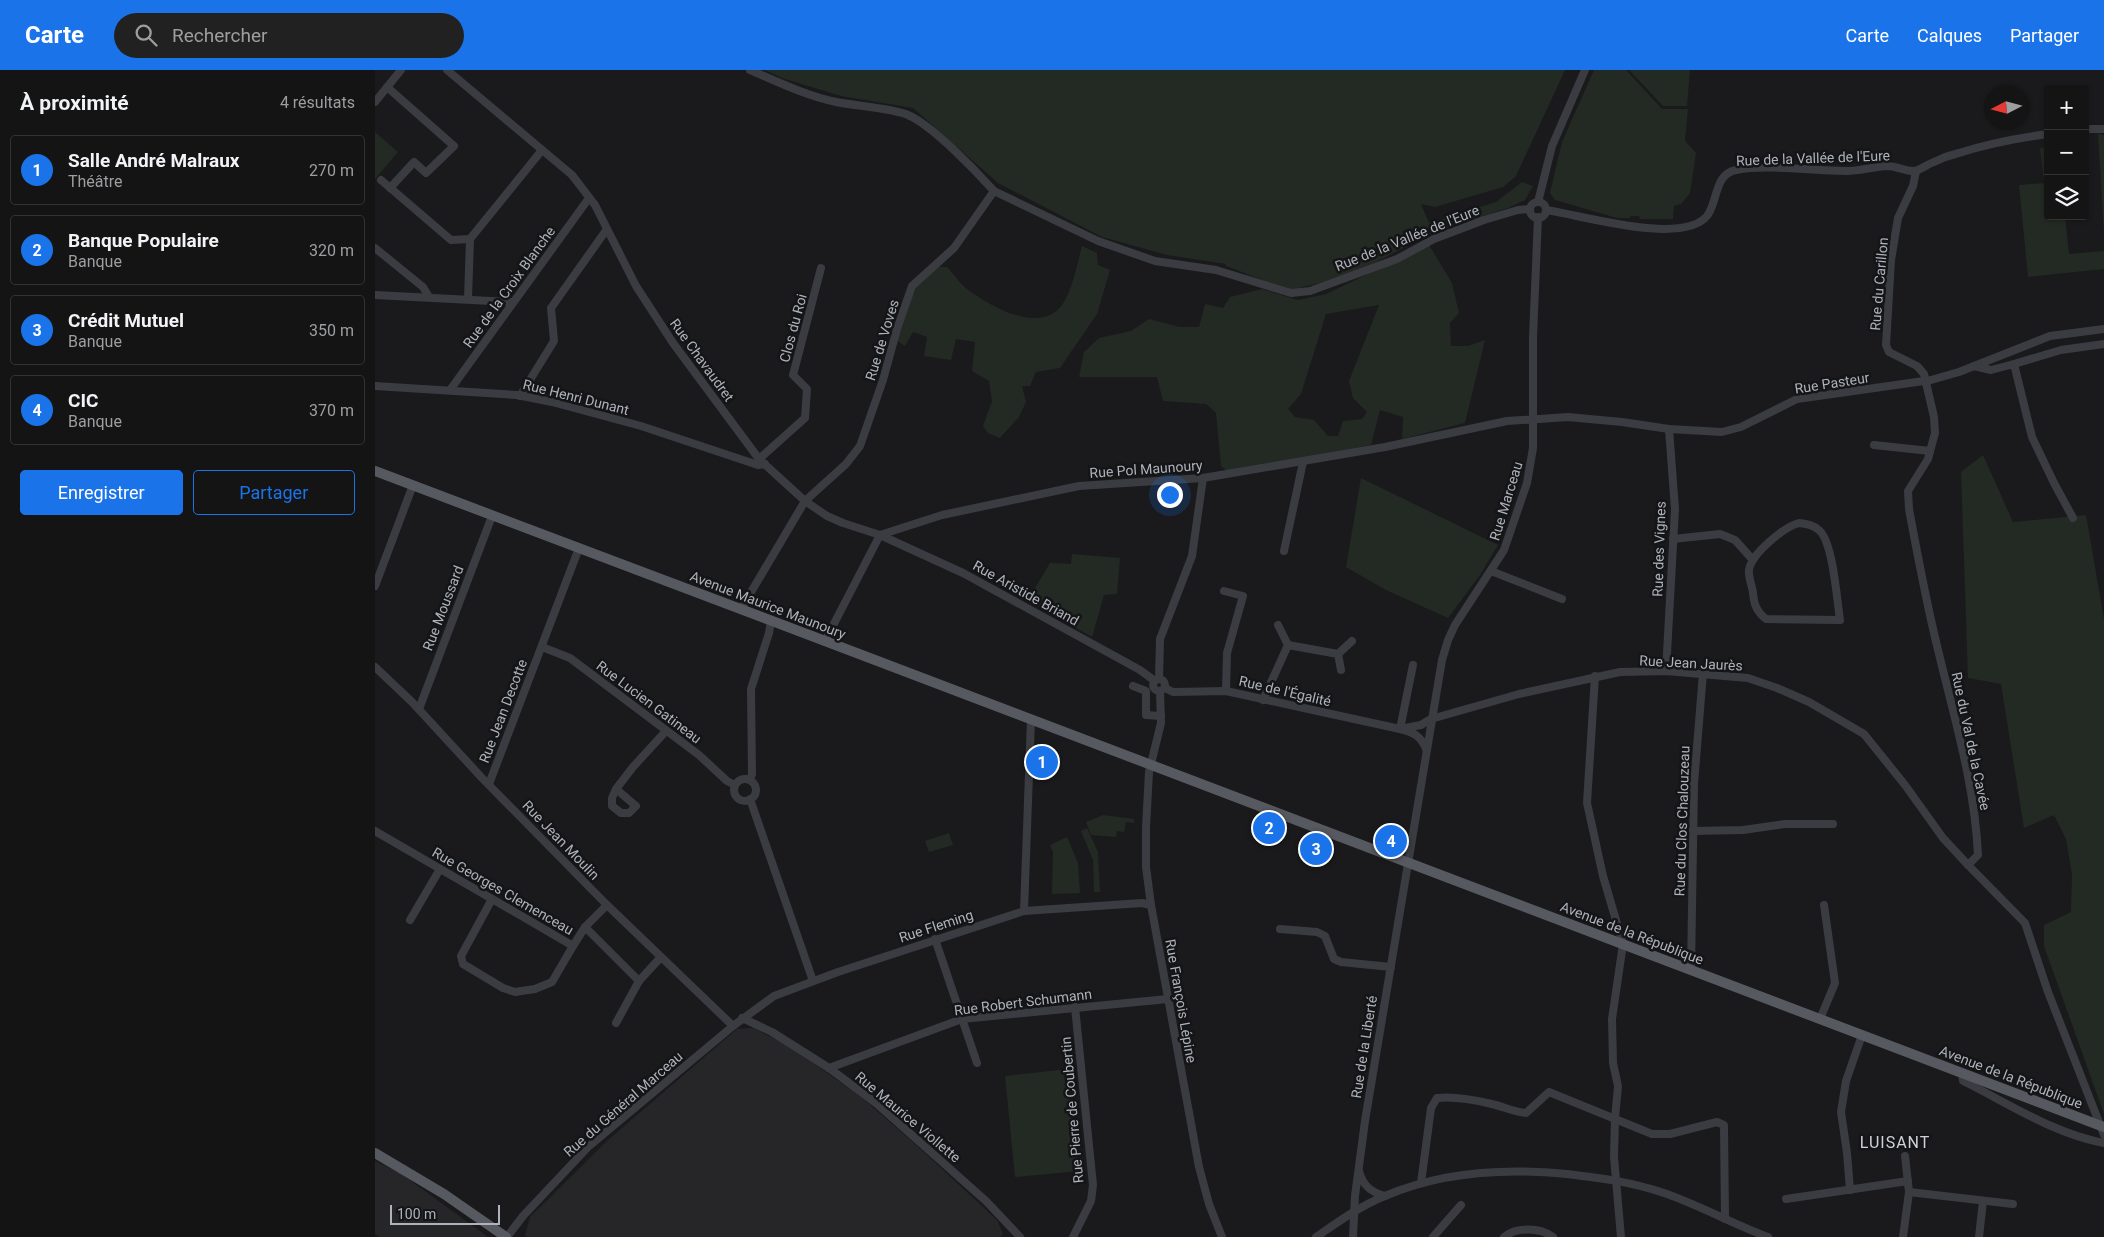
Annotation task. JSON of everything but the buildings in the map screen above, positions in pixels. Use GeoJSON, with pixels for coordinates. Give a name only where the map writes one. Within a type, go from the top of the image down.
{"type":"FeatureCollection","features":[{"type":"Feature","properties":{"kind":"main road","name":"Avenue Maurice Maunoury"},"geometry":{"type":"LineString","coordinates":[[375,472],[1151,765]]}},
{"type":"Feature","properties":{"kind":"main road","name":"Avenue de la République"},"geometry":{"type":"LineString","coordinates":[[1151,765],[2104,1127]]}},
{"type":"Feature","properties":{"kind":"main road"},"geometry":{"type":"LineString","coordinates":[[375,1153],[445,1194],[502,1236]]}},
{"type":"Feature","properties":{"kind":"street"},"geometry":{"type":"LineString","coordinates":[[375,102],[401,70]]}},
{"type":"Feature","properties":{"kind":"street","name":"Rue Chavaudret"},"geometry":{"type":"LineString","coordinates":[[447,70],[572,175],[589,198],[636,286],[673,343],[762,461],[805,501],[827,516],[880,535]]}},
{"type":"Feature","properties":{"kind":"street","name":"Rue de la Vallée de l'Eure"},"geometry":{"type":"LineString","coordinates":[[750,70],[834,102],[907,114],[923,123],[982,177],[994,191],[1098,242],[1155,261],[1216,270],[1291,293],[1310,291],[1397,259],[1434,239],[1484,220],[1518,210],[1530,209]]}},
{"type":"Feature","properties":{"kind":"street"},"geometry":{"type":"LineString","coordinates":[[1538,202],[1552,146],[1585,70]]}},
{"type":"Feature","properties":{"kind":"street"},"geometry":{"type":"LineString","coordinates":[[387,87],[454,146],[426,173],[414,162],[390,188]]}},
{"type":"Feature","properties":{"kind":"street"},"geometry":{"type":"LineString","coordinates":[[2089,129],[2104,129]]}},
{"type":"Feature","properties":{"kind":"street"},"geometry":{"type":"LineString","coordinates":[[1916,171],[1933,162],[1959,153],[2044,135]]}},
{"type":"Feature","properties":{"kind":"street"},"geometry":{"type":"LineString","coordinates":[[468,299],[470,239],[545,152]]}},
{"type":"Feature","properties":{"kind":"street","name":"Rue de la Vallée de l'Eure"},"geometry":{"type":"LineString","coordinates":[[1546,210],[1623,225],[1657,229],[1690,228],[1707,215],[1714,204],[1721,180],[1728,173],[1735,170],[1848,171],[1889,166],[1916,171]]}},
{"type":"Feature","properties":{"kind":"street","name":"Rue du Carillon"},"geometry":{"type":"LineString","coordinates":[[1916,171],[1913,186],[1898,218],[1891,260],[1886,345],[1889,352],[1917,366],[1924,374],[1925,381]]}},
{"type":"Feature","properties":{"kind":"street"},"geometry":{"type":"LineString","coordinates":[[381,180],[451,240],[470,239]]}},
{"type":"Feature","properties":{"kind":"street","name":"Rue de Voves"},"geometry":{"type":"LineString","coordinates":[[741,610],[805,501],[846,464],[860,446],[912,286],[954,248],[994,191]]}},
{"type":"Feature","properties":{"kind":"street","name":"Rue de la Croix Blanche"},"geometry":{"type":"LineString","coordinates":[[451,390],[512,302],[589,198]]}},
{"type":"Feature","properties":{"kind":"street"},"geometry":{"type":"LineString","coordinates":[[1538,202],[1543,203],[1546,210],[1544,214],[1537,217],[1531,214],[1530,209],[1532,205],[1538,202]]}},
{"type":"Feature","properties":{"kind":"street","name":"Rue Marceau"},"geometry":{"type":"LineString","coordinates":[[1409,863],[1431,719],[1447,640],[1466,606],[1504,550],[1527,483],[1533,448],[1533,337],[1537,217]]}},
{"type":"Feature","properties":{"kind":"street"},"geometry":{"type":"LineString","coordinates":[[520,396],[554,341],[551,308],[607,229]]}},
{"type":"Feature","properties":{"kind":"street"},"geometry":{"type":"LineString","coordinates":[[375,248],[423,287],[429,297]]}},
{"type":"Feature","properties":{"kind":"street","name":"Clos du Roi"},"geometry":{"type":"LineString","coordinates":[[762,461],[805,418],[807,389],[793,375],[821,268]]}},
{"type":"Feature","properties":{"kind":"street"},"geometry":{"type":"LineString","coordinates":[[375,295],[512,302]]}},
{"type":"Feature","properties":{"kind":"street","name":"Rue Pasteur"},"geometry":{"type":"LineString","coordinates":[[1533,418],[1577,418],[1669,429],[1722,432],[1741,427],[1797,399],[1944,377],[2050,336],[2104,329]]}},
{"type":"Feature","properties":{"kind":"street"},"geometry":{"type":"LineString","coordinates":[[1975,366],[1991,370],[2061,350],[2104,344]]}},
{"type":"Feature","properties":{"kind":"street"},"geometry":{"type":"LineString","coordinates":[[2014,364],[2032,437],[2073,518]]}},
{"type":"Feature","properties":{"kind":"street","name":"Rue du Val de la Cavée"},"geometry":{"type":"LineString","coordinates":[[1925,381],[1934,417],[1935,434],[1928,459],[1908,491],[1909,509],[1932,625],[1969,777],[1979,855],[1968,864]]}},
{"type":"Feature","properties":{"kind":"street","name":"Rue Henri Dunant"},"geometry":{"type":"LineString","coordinates":[[375,386],[520,396],[552,402],[641,426],[758,465],[762,461]]}},
{"type":"Feature","properties":{"kind":"street","name":"Rue Pol Maunoury"},"geometry":{"type":"LineString","coordinates":[[880,535],[942,515],[1079,486],[1203,478],[1385,447],[1474,426],[1533,418]]}},
{"type":"Feature","properties":{"kind":"street","name":"Rue des Vignes"},"geometry":{"type":"LineString","coordinates":[[1666,671],[1675,509],[1669,429]]}},
{"type":"Feature","properties":{"kind":"street"},"geometry":{"type":"LineString","coordinates":[[1874,444],[1930,451]]}},
{"type":"Feature","properties":{"kind":"street"},"geometry":{"type":"LineString","coordinates":[[1284,551],[1303,462]]}},
{"type":"Feature","properties":{"kind":"street"},"geometry":{"type":"LineString","coordinates":[[1162,690],[1164,681],[1157,680],[1160,639],[1192,556],[1203,478]]}},
{"type":"Feature","properties":{"kind":"street"},"geometry":{"type":"LineString","coordinates":[[375,586],[413,486]]}},
{"type":"Feature","properties":{"kind":"street","name":"Rue Moussard"},"geometry":{"type":"LineString","coordinates":[[419,709],[492,516]]}},
{"type":"Feature","properties":{"kind":"street"},"geometry":{"type":"LineString","coordinates":[[1799,523],[1810,524],[1821,531],[1829,546],[1840,620],[1766,618],[1759,614],[1755,606],[1749,570],[1753,560],[1788,526],[1799,523]]}},
{"type":"Feature","properties":{"kind":"street"},"geometry":{"type":"LineString","coordinates":[[1673,539],[1720,534],[1735,540],[1753,560]]}},
{"type":"Feature","properties":{"kind":"street"},"geometry":{"type":"LineString","coordinates":[[825,641],[880,535]]}},
{"type":"Feature","properties":{"kind":"street","name":"Rue Aristide Briand"},"geometry":{"type":"LineString","coordinates":[[880,535],[987,585],[1157,680]]}},
{"type":"Feature","properties":{"kind":"street","name":"Rue Jean Decotte"},"geometry":{"type":"LineString","coordinates":[[489,784],[579,548]]}},
{"type":"Feature","properties":{"kind":"street"},"geometry":{"type":"LineString","coordinates":[[1491,571],[1561,599]]}},
{"type":"Feature","properties":{"kind":"street"},"geometry":{"type":"LineString","coordinates":[[1224,591],[1243,596],[1227,653],[1226,691]]}},
{"type":"Feature","properties":{"kind":"street"},"geometry":{"type":"LineString","coordinates":[[750,799],[755,790],[751,780],[751,689],[771,621]]}},
{"type":"Feature","properties":{"kind":"street"},"geometry":{"type":"LineString","coordinates":[[1278,625],[1288,645]]}},
{"type":"Feature","properties":{"kind":"street"},"geometry":{"type":"LineString","coordinates":[[1338,654],[1352,641]]}},
{"type":"Feature","properties":{"kind":"street"},"geometry":{"type":"LineString","coordinates":[[1288,645],[1338,654]]}},
{"type":"Feature","properties":{"kind":"street"},"geometry":{"type":"LineString","coordinates":[[1263,700],[1288,645]]}},
{"type":"Feature","properties":{"kind":"street","name":"Rue Lucien Gatineau"},"geometry":{"type":"LineString","coordinates":[[541,647],[570,658],[699,756],[727,781],[735,785]]}},
{"type":"Feature","properties":{"kind":"street"},"geometry":{"type":"LineString","coordinates":[[1338,654],[1341,670]]}},
{"type":"Feature","properties":{"kind":"street"},"geometry":{"type":"LineString","coordinates":[[1400,729],[1413,665]]}},
{"type":"Feature","properties":{"kind":"street","name":"Rue Jean Moulin"},"geometry":{"type":"LineString","coordinates":[[375,667],[419,709],[607,906],[733,1026]]}},
{"type":"Feature","properties":{"kind":"street","name":"Rue Jean Jaurès"},"geometry":{"type":"LineString","coordinates":[[1431,719],[1519,694],[1620,672],[1666,671],[1748,678],[1809,702],[1864,734],[1905,785],[1943,838],[1968,864]]}},
{"type":"Feature","properties":{"kind":"street","name":"Rue du Clos Chalouzeau"},"geometry":{"type":"LineString","coordinates":[[1691,970],[1694,784],[1703,673]]}},
{"type":"Feature","properties":{"kind":"street"},"geometry":{"type":"LineString","coordinates":[[1595,676],[1587,803],[1592,836],[1623,944],[1612,1019],[1613,1063],[1619,1086],[1615,1118],[1614,1157],[1621,1237]]}},
{"type":"Feature","properties":{"kind":"street"},"geometry":{"type":"LineString","coordinates":[[1133,686],[1146,690],[1145,715],[1161,716]]}},
{"type":"Feature","properties":{"kind":"street","name":"Rue de l'Égalité"},"geometry":{"type":"LineString","coordinates":[[1162,690],[1173,692],[1226,691],[1400,729],[1412,732],[1422,739],[1427,750]]}},
{"type":"Feature","properties":{"kind":"street","name":"Rue François Lépine"},"geometry":{"type":"LineString","coordinates":[[1162,690],[1159,734],[1151,765],[1146,827],[1146,867],[1151,904],[1199,1167],[1209,1204],[1222,1237]]}},
{"type":"Feature","properties":{"kind":"street"},"geometry":{"type":"LineString","coordinates":[[1023,910],[1031,719]]}},
{"type":"Feature","properties":{"kind":"street","name":"Rue de l'Égalité"},"geometry":{"type":"LineString","coordinates":[[1400,729],[1421,725],[1431,719]]}},
{"type":"Feature","properties":{"kind":"street"},"geometry":{"type":"LineString","coordinates":[[616,789],[633,767],[667,731]]}},
{"type":"Feature","properties":{"kind":"street"},"geometry":{"type":"LineString","coordinates":[[750,799],[742,800],[737,798],[734,793],[735,785],[740,780],[751,780]]}},
{"type":"Feature","properties":{"kind":"street"},"geometry":{"type":"LineString","coordinates":[[750,799],[754,807],[759,831],[813,981]]}},
{"type":"Feature","properties":{"kind":"street"},"geometry":{"type":"LineString","coordinates":[[1693,832],[1743,830],[1785,824],[1833,824]]}},
{"type":"Feature","properties":{"kind":"street","name":"Rue Georges Clemenceau"},"geometry":{"type":"LineString","coordinates":[[375,831],[573,946],[585,928],[607,906]]}},
{"type":"Feature","properties":{"kind":"street","name":"Rue de la Liberté"},"geometry":{"type":"LineString","coordinates":[[1353,1237],[1359,1169],[1409,863]]}},
{"type":"Feature","properties":{"kind":"street"},"geometry":{"type":"LineString","coordinates":[[1968,864],[2025,923],[2048,992],[2104,1135]]}},
{"type":"Feature","properties":{"kind":"street"},"geometry":{"type":"LineString","coordinates":[[410,920],[440,869]]}},
{"type":"Feature","properties":{"kind":"street"},"geometry":{"type":"LineString","coordinates":[[492,899],[461,956],[463,964],[503,988],[515,992],[535,989],[552,982],[573,946]]}},
{"type":"Feature","properties":{"kind":"street","name":"Rue Fleming"},"geometry":{"type":"LineString","coordinates":[[742,1018],[774,996],[813,981],[1023,910],[1151,904]]}},
{"type":"Feature","properties":{"kind":"street"},"geometry":{"type":"LineString","coordinates":[[1820,1019],[1835,983],[1824,905]]}},
{"type":"Feature","properties":{"kind":"street"},"geometry":{"type":"LineString","coordinates":[[585,928],[639,981]]}},
{"type":"Feature","properties":{"kind":"street"},"geometry":{"type":"LineString","coordinates":[[1280,929],[1317,932],[1325,936],[1334,959],[1341,962],[1391,967]]}},
{"type":"Feature","properties":{"kind":"street"},"geometry":{"type":"LineString","coordinates":[[935,939],[977,1063]]}},
{"type":"Feature","properties":{"kind":"street"},"geometry":{"type":"LineString","coordinates":[[615,1023],[639,981],[661,957]]}},
{"type":"Feature","properties":{"kind":"street","name":"Rue Robert Schumann"},"geometry":{"type":"LineString","coordinates":[[829,1068],[962,1019],[1168,999]]}},
{"type":"Feature","properties":{"kind":"street","name":"Rue Pierre de Coubertin"},"geometry":{"type":"LineString","coordinates":[[1073,1237],[1091,1201],[1093,1184],[1075,1007]]}},
{"type":"Feature","properties":{"kind":"street","name":"Rue du Général Marceau"},"geometry":{"type":"LineString","coordinates":[[502,1236],[584,1151],[742,1018]]}},
{"type":"Feature","properties":{"kind":"street","name":"Rue Maurice Viollette"},"geometry":{"type":"LineString","coordinates":[[742,1018],[772,1032],[829,1068],[877,1104],[986,1201],[1020,1237]]}},
{"type":"Feature","properties":{"kind":"street"},"geometry":{"type":"LineString","coordinates":[[1850,1190],[1841,1112],[1848,1074],[1862,1035]]}},
{"type":"Feature","properties":{"kind":"street"},"geometry":{"type":"LineString","coordinates":[[1962,1073],[1963,1081],[2025,1113],[2063,1131],[2104,1143]]}},
{"type":"Feature","properties":{"kind":"street"},"geometry":{"type":"LineString","coordinates":[[1421,1183],[1431,1108],[1437,1098],[1447,1097],[1491,1104],[1515,1112],[1526,1113],[1549,1092],[1652,1134],[1670,1134],[1717,1122],[1724,1125],[1725,1219]]}},
{"type":"Feature","properties":{"kind":"street"},"geometry":{"type":"LineString","coordinates":[[1903,1237],[1909,1192],[1905,1156]]}},
{"type":"Feature","properties":{"kind":"street"},"geometry":{"type":"LineString","coordinates":[[1359,1169],[1361,1179],[1367,1188],[1385,1196]]}},
{"type":"Feature","properties":{"kind":"street"},"geometry":{"type":"LineString","coordinates":[[1317,1237],[1355,1211],[1385,1196],[1421,1183],[1457,1174],[1487,1171],[1547,1172],[1617,1179],[1665,1193],[1768,1237]]}},
{"type":"Feature","properties":{"kind":"street"},"geometry":{"type":"LineString","coordinates":[[1786,1199],[1908,1181]]}},
{"type":"Feature","properties":{"kind":"street"},"geometry":{"type":"LineString","coordinates":[[1909,1192],[2013,1204]]}},
{"type":"Feature","properties":{"kind":"street"},"geometry":{"type":"LineString","coordinates":[[1979,1237],[1983,1201]]}},
{"type":"Feature","properties":{"kind":"street"},"geometry":{"type":"LineString","coordinates":[[1433,1237],[1461,1205]]}},
{"type":"Feature","properties":{"kind":"street"},"geometry":{"type":"LineString","coordinates":[[1503,1237],[1514,1231],[1538,1230],[1553,1237]]}},
{"type":"Feature","properties":{"kind":"shaded area"},"geometry":{"type":"Polygon","coordinates":[[[765,70],[1565,70],[1516,176],[1503,187],[1435,207],[1421,204],[1429,223],[1496,202],[1522,182],[1533,186],[1525,200],[1508,208],[1429,234],[1373,264],[1320,283],[1289,290],[1226,266],[1226,264],[1167,255],[1102,237],[998,183],[913,108],[841,96],[782,78],[765,70]]]}},
{"type":"Feature","properties":{"kind":"shaded area"},"geometry":{"type":"Polygon","coordinates":[[[1594,70],[1626,70],[1662,109],[1688,109],[1685,141],[1696,153],[1690,193],[1681,204],[1674,206],[1673,219],[1640,219],[1639,216],[1617,218],[1555,200],[1550,193],[1562,142],[1594,70]]]}},
{"type":"Feature","properties":{"kind":"shaded area"},"geometry":{"type":"Polygon","coordinates":[[[1629,70],[1690,70],[1687,106],[1663,106],[1629,70]]]}},
{"type":"Feature","properties":{"kind":"shaded area"},"geometry":{"type":"Polygon","coordinates":[[[375,132],[398,152],[375,179],[375,132]]]}},
{"type":"Feature","properties":{"kind":"shaded area"},"geometry":{"type":"Polygon","coordinates":[[[2098,134],[2104,135],[2104,233],[2098,134]]]}},
{"type":"Feature","properties":{"kind":"shaded area"},"geometry":{"type":"Polygon","coordinates":[[[2040,148],[2044,148],[2044,183],[2040,148]]]}},
{"type":"Feature","properties":{"kind":"shaded area"},"geometry":{"type":"Polygon","coordinates":[[[2044,183],[2044,220],[2065,220],[2069,254],[2104,251],[2104,269],[2028,277],[2019,185],[2044,183]]]}},
{"type":"Feature","properties":{"kind":"shaded area"},"geometry":{"type":"Polygon","coordinates":[[[1429,245],[1452,283],[1459,313],[1450,323],[1451,346],[1468,346],[1485,340],[1465,423],[1402,439],[1403,417],[1380,410],[1371,445],[1228,472],[1221,466],[1216,413],[1206,404],[1163,401],[1157,377],[1079,377],[1084,352],[1099,338],[1131,331],[1149,319],[1180,327],[1199,327],[1205,304],[1223,308],[1230,297],[1262,289],[1298,300],[1326,294],[1429,245]],[[1379,305],[1326,314],[1301,394],[1288,409],[1295,417],[1314,420],[1328,436],[1338,436],[1343,421],[1362,419],[1367,412],[1353,398],[1349,381],[1379,305]]]}},
{"type":"Feature","properties":{"kind":"shaded area"},"geometry":{"type":"Polygon","coordinates":[[[1082,246],[1097,253],[1098,265],[1110,270],[1097,314],[1060,368],[1036,372],[1030,386],[1022,386],[1026,402],[1019,417],[1000,438],[988,433],[983,426],[992,401],[989,381],[972,371],[975,342],[956,339],[951,360],[924,356],[927,337],[913,332],[905,346],[896,340],[911,297],[917,286],[937,267],[947,267],[965,288],[989,303],[1015,315],[1041,318],[1053,314],[1066,299],[1082,246]]]}},
{"type":"Feature","properties":{"kind":"shaded area"},"geometry":{"type":"Polygon","coordinates":[[[1983,455],[2013,522],[2086,515],[2104,619],[2104,1114],[2044,946],[2044,925],[2071,912],[2072,874],[2066,839],[2054,815],[2024,828],[2001,684],[1968,678],[1961,472],[1983,455]]]}},
{"type":"Feature","properties":{"kind":"shaded area"},"geometry":{"type":"Polygon","coordinates":[[[1361,478],[1498,545],[1480,575],[1448,618],[1386,590],[1346,567],[1361,478]]]}},
{"type":"Feature","properties":{"kind":"shaded area"},"geometry":{"type":"Polygon","coordinates":[[[1072,554],[1120,558],[1117,594],[1104,595],[1092,637],[1028,600],[1050,563],[1071,564],[1072,554]]]}},
{"type":"Feature","properties":{"kind":"shaded area"},"geometry":{"type":"Polygon","coordinates":[[[1103,815],[1134,819],[1134,823],[1126,822],[1124,832],[1117,831],[1116,837],[1091,835],[1086,822],[1103,815]]]}},
{"type":"Feature","properties":{"kind":"shaded area"},"geometry":{"type":"Polygon","coordinates":[[[1087,828],[1098,852],[1100,892],[1094,892],[1093,860],[1081,831],[1087,828]]]}},
{"type":"Feature","properties":{"kind":"shaded area"},"geometry":{"type":"Polygon","coordinates":[[[949,833],[953,845],[929,852],[925,841],[949,833]]]}},
{"type":"Feature","properties":{"kind":"shaded area"},"geometry":{"type":"Polygon","coordinates":[[[1067,837],[1078,863],[1080,893],[1052,894],[1053,852],[1050,845],[1067,837]]]}},
{"type":"Feature","properties":{"kind":"shaded area"},"geometry":{"type":"Polygon","coordinates":[[[753,1028],[791,1047],[861,1097],[997,1220],[1003,1234],[1000,1237],[527,1237],[525,1235],[530,1217],[608,1140],[737,1029],[753,1028]]]}},
{"type":"Feature","properties":{"kind":"shaded area"},"geometry":{"type":"Polygon","coordinates":[[[1068,1069],[1079,1171],[1015,1177],[1005,1076],[1068,1069]]]}},
{"type":"Feature","properties":{"kind":"shaded area"},"geometry":{"type":"Polygon","coordinates":[[[375,1161],[400,1173],[488,1237],[380,1237],[375,1234],[375,1161]]]}},
{"type":"Feature","properties":{"kind":"place","name":"Salle André Malraux"},"geometry":{"type":"Point","coordinates":[1042,762]}},
{"type":"Feature","properties":{"kind":"place","name":"Banque Populaire"},"geometry":{"type":"Point","coordinates":[1269,828]}},
{"type":"Feature","properties":{"kind":"place","name":"CIC"},"geometry":{"type":"Point","coordinates":[1391,841]}},
{"type":"Feature","properties":{"kind":"place","name":"Crédit Mutuel"},"geometry":{"type":"Point","coordinates":[1316,849]}},
{"type":"Feature","properties":{"kind":"district","name":"LUISANT"},"geometry":{"type":"Point","coordinates":[1895,1142]}}]}
